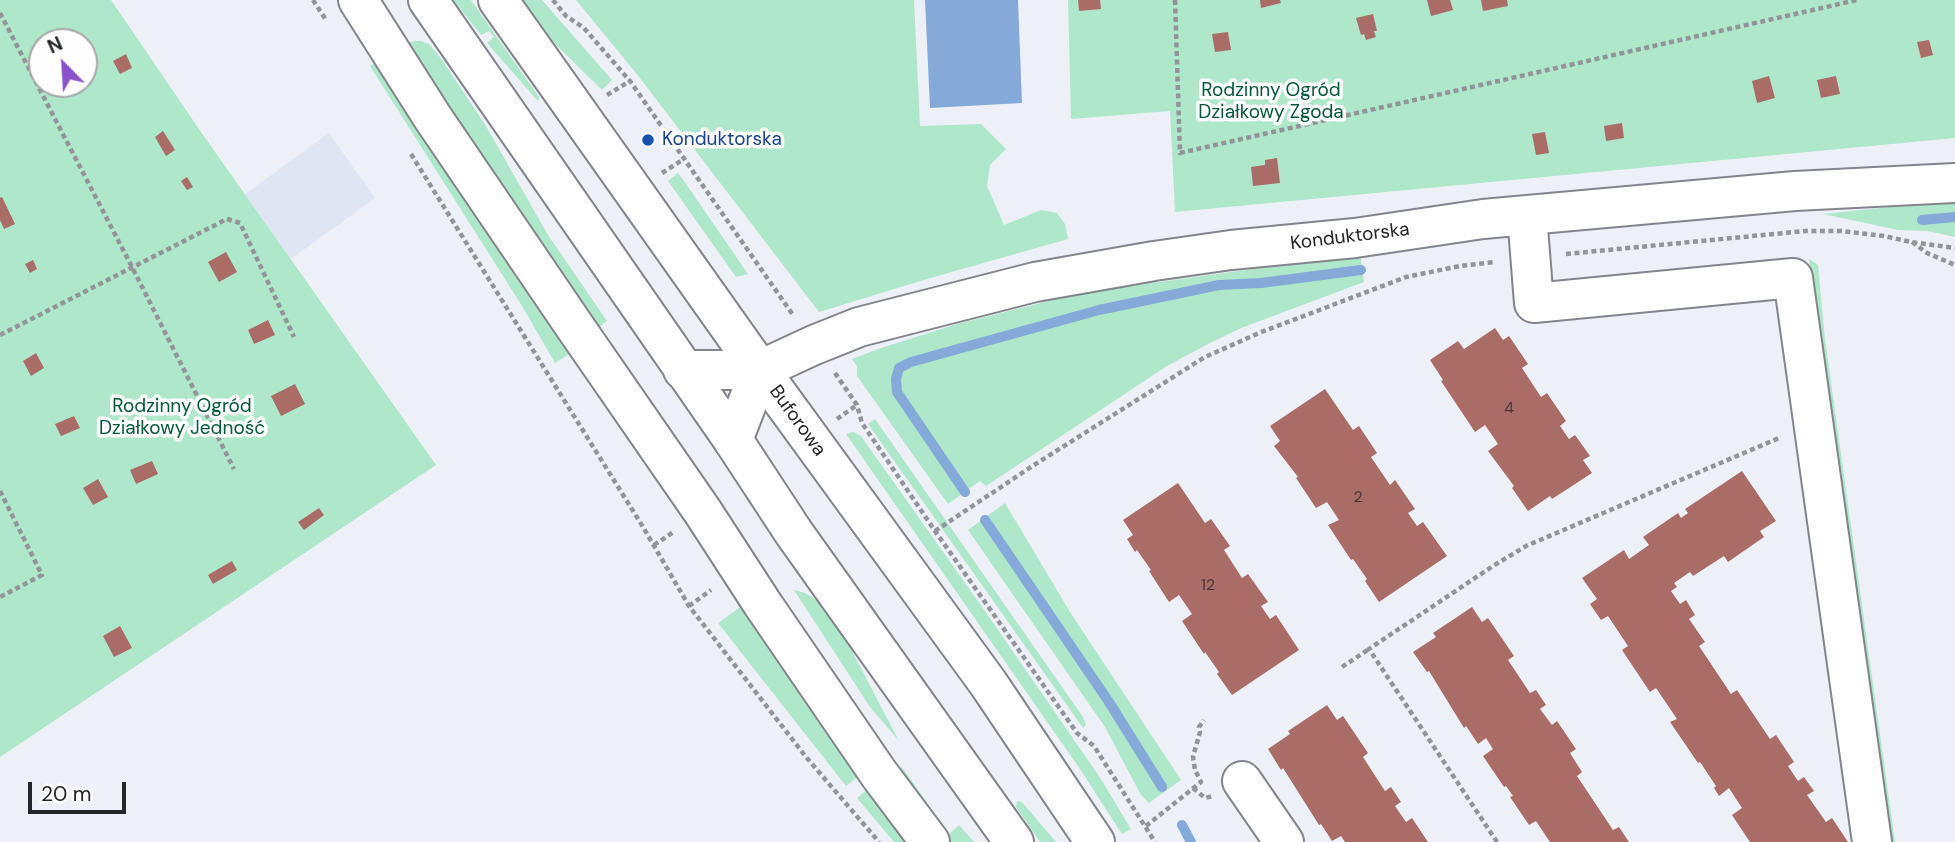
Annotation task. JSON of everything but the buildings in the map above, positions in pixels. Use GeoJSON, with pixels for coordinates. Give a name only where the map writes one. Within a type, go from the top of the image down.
{"type":"FeatureCollection","features":[{"type":"Feature","properties":{"kind":"main road"},"geometry":{"type":"LineString","coordinates":[[358,0],[433,118],[704,512],[762,603],[879,774],[930,842]]}},
{"type":"Feature","properties":{"kind":"main road"},"geometry":{"type":"LineString","coordinates":[[428,0],[733,440],[794,533],[1014,842]]}},
{"type":"Feature","properties":{"kind":"main road","name":"Buforowa"},"geometry":{"type":"LineString","coordinates":[[498,0],[760,370],[988,683],[1095,842]]}},
{"type":"Feature","properties":{"kind":"main road","name":"Konduktorska"},"geometry":{"type":"LineString","coordinates":[[683,370],[760,370],[859,327],[1035,282],[1205,253],[1355,238],[1483,219],[1795,191],[1955,183]]}},
{"type":"Feature","properties":{"kind":"main road"},"geometry":{"type":"LineString","coordinates":[[1527,215],[1534,303],[1793,278],[1872,842]]}},
{"type":"Feature","properties":{"kind":"main road"},"geometry":{"type":"LineString","coordinates":[[733,440],[760,370]]}},
{"type":"Feature","properties":{"kind":"main road"},"geometry":{"type":"LineString","coordinates":[[1242,781],[1284,842]]}},
{"type":"Feature","properties":{"kind":"path"},"geometry":{"type":"LineString","coordinates":[[313,0],[332,30]]}},
{"type":"Feature","properties":{"kind":"path"},"geometry":{"type":"LineString","coordinates":[[553,0],[566,16],[584,28],[630,81],[798,321]]}},
{"type":"Feature","properties":{"kind":"path"},"geometry":{"type":"LineString","coordinates":[[1175,0],[1180,153],[1857,0]]}},
{"type":"Feature","properties":{"kind":"path"},"geometry":{"type":"LineString","coordinates":[[0,13],[234,470]]}},
{"type":"Feature","properties":{"kind":"path"},"geometry":{"type":"LineString","coordinates":[[407,149],[629,504],[689,606],[806,757],[879,842]]}},
{"type":"Feature","properties":{"kind":"path"},"geometry":{"type":"LineString","coordinates":[[0,335],[228,219],[240,223],[294,337]]}},
{"type":"Feature","properties":{"kind":"path"},"geometry":{"type":"LineString","coordinates":[[935,531],[1205,357],[1406,276],[1530,257],[1805,231],[1841,231],[1955,248]]}},
{"type":"Feature","properties":{"kind":"path"},"geometry":{"type":"LineString","coordinates":[[1911,242],[1927,253],[1955,265]]}},
{"type":"Feature","properties":{"kind":"path"},"geometry":{"type":"LineString","coordinates":[[833,370],[857,405],[862,423],[935,531],[1077,733],[1094,746],[1155,842]]}},
{"type":"Feature","properties":{"kind":"path"},"geometry":{"type":"LineString","coordinates":[[833,422],[857,405]]}},
{"type":"Feature","properties":{"kind":"path"},"geometry":{"type":"LineString","coordinates":[[1342,667],[1493,565],[1526,546],[1774,439],[1815,432]]}},
{"type":"Feature","properties":{"kind":"path"},"geometry":{"type":"LineString","coordinates":[[0,491],[42,575],[0,597]]}},
{"type":"Feature","properties":{"kind":"path"},"geometry":{"type":"LineString","coordinates":[[1369,649],[1497,842]]}},
{"type":"Feature","properties":{"kind":"path"},"geometry":{"type":"LineString","coordinates":[[1146,826],[1201,782],[1195,770],[1194,757],[1199,727],[1204,720]]}},
{"type":"Feature","properties":{"kind":"shaded area"},"geometry":{"type":"Polygon","coordinates":[[[329,133],[375,198],[291,259],[245,194],[329,133]]]}},
{"type":"Feature","properties":{"kind":"green space","name":"Rodzinny Ogród Działkowy Jedność"},"geometry":{"type":"Polygon","coordinates":[[[0,0],[111,0],[436,465],[0,757],[0,0]]]}},
{"type":"Feature","properties":{"kind":"green space"},"geometry":{"type":"Polygon","coordinates":[[[453,0],[471,0],[539,100],[487,43],[494,37],[489,31],[481,35],[453,0]]]}},
{"type":"Feature","properties":{"kind":"green space"},"geometry":{"type":"Polygon","coordinates":[[[523,0],[542,0],[612,80],[602,90],[553,42],[523,0]]]}},
{"type":"Feature","properties":{"kind":"green space"},"geometry":{"type":"Polygon","coordinates":[[[576,0],[914,0],[920,126],[981,124],[1006,149],[990,165],[987,186],[1004,225],[1041,210],[1057,213],[1065,224],[1068,239],[819,312],[636,73],[576,0]]]}},
{"type":"Feature","properties":{"kind":"green space","name":"Rodzinny Ogród Działkowy Zgoda"},"geometry":{"type":"Polygon","coordinates":[[[1068,0],[1955,0],[1955,138],[1175,212],[1170,111],[1071,119],[1068,0]]]}},
{"type":"Feature","properties":{"kind":"green space"},"geometry":{"type":"Polygon","coordinates":[[[414,41],[429,44],[486,126],[548,235],[607,321],[594,331],[406,43],[414,41]]]}},
{"type":"Feature","properties":{"kind":"green space"},"geometry":{"type":"Polygon","coordinates":[[[379,61],[572,352],[555,363],[522,306],[370,66],[379,61]]]}},
{"type":"Feature","properties":{"kind":"green space"},"geometry":{"type":"Polygon","coordinates":[[[678,173],[748,274],[736,277],[668,181],[678,173]]]}},
{"type":"Feature","properties":{"kind":"green space"},"geometry":{"type":"Polygon","coordinates":[[[1955,200],[1955,237],[1927,231],[1898,230],[1823,214],[1955,200]]]}},
{"type":"Feature","properties":{"kind":"green space"},"geometry":{"type":"Polygon","coordinates":[[[1360,254],[1364,282],[1241,328],[1208,344],[1167,366],[986,486],[980,481],[948,504],[857,376],[857,366],[852,359],[957,324],[1081,293],[1360,254]]]}},
{"type":"Feature","properties":{"kind":"green space"},"geometry":{"type":"Polygon","coordinates":[[[1809,259],[1818,265],[1825,339],[1895,842],[1890,842],[1809,259]]]}},
{"type":"Feature","properties":{"kind":"green space"},"geometry":{"type":"Polygon","coordinates":[[[875,419],[1083,717],[1086,725],[1083,728],[868,424],[875,419]]]}},
{"type":"Feature","properties":{"kind":"green space"},"geometry":{"type":"Polygon","coordinates":[[[853,432],[861,436],[987,614],[1099,776],[1131,829],[1122,834],[1080,769],[846,434],[853,432]]]}},
{"type":"Feature","properties":{"kind":"green space"},"geometry":{"type":"Polygon","coordinates":[[[1005,503],[1070,612],[1181,780],[1149,803],[1141,795],[1105,727],[968,530],[1005,503]]]}},
{"type":"Feature","properties":{"kind":"green space"},"geometry":{"type":"Polygon","coordinates":[[[794,590],[817,600],[840,628],[899,741],[870,707],[794,590]]]}},
{"type":"Feature","properties":{"kind":"green space"},"geometry":{"type":"Polygon","coordinates":[[[746,603],[860,775],[846,786],[718,623],[746,603]]]}},
{"type":"Feature","properties":{"kind":"green space"},"geometry":{"type":"Polygon","coordinates":[[[902,767],[949,834],[959,825],[974,842],[951,842],[898,770],[902,767]]]}},
{"type":"Feature","properties":{"kind":"green space"},"geometry":{"type":"Polygon","coordinates":[[[870,787],[911,842],[894,842],[857,798],[870,787]]]}},
{"type":"Feature","properties":{"kind":"green space"},"geometry":{"type":"Polygon","coordinates":[[[1017,801],[1022,802],[1056,842],[1040,842],[1016,807],[1017,801]]]}},
{"type":"Feature","properties":{"kind":"water"},"geometry":{"type":"Polygon","coordinates":[[[925,0],[1018,0],[1022,103],[930,108],[925,0]]]}},
{"type":"Feature","properties":{"kind":"waterway"},"geometry":{"type":"LineString","coordinates":[[1922,220],[1955,217]]}},
{"type":"Feature","properties":{"kind":"waterway"},"geometry":{"type":"LineString","coordinates":[[965,492],[897,392],[899,368],[911,362],[1099,310],[1219,285],[1261,283],[1361,270]]}},
{"type":"Feature","properties":{"kind":"waterway"},"geometry":{"type":"LineString","coordinates":[[985,520],[1109,702],[1162,787]]}},
{"type":"Feature","properties":{"kind":"waterway"},"geometry":{"type":"LineString","coordinates":[[1182,825],[1191,842]]}},
{"type":"Feature","properties":{"kind":"place","name":"Konduktorska"},"geometry":{"type":"Point","coordinates":[648,140]}}]}
